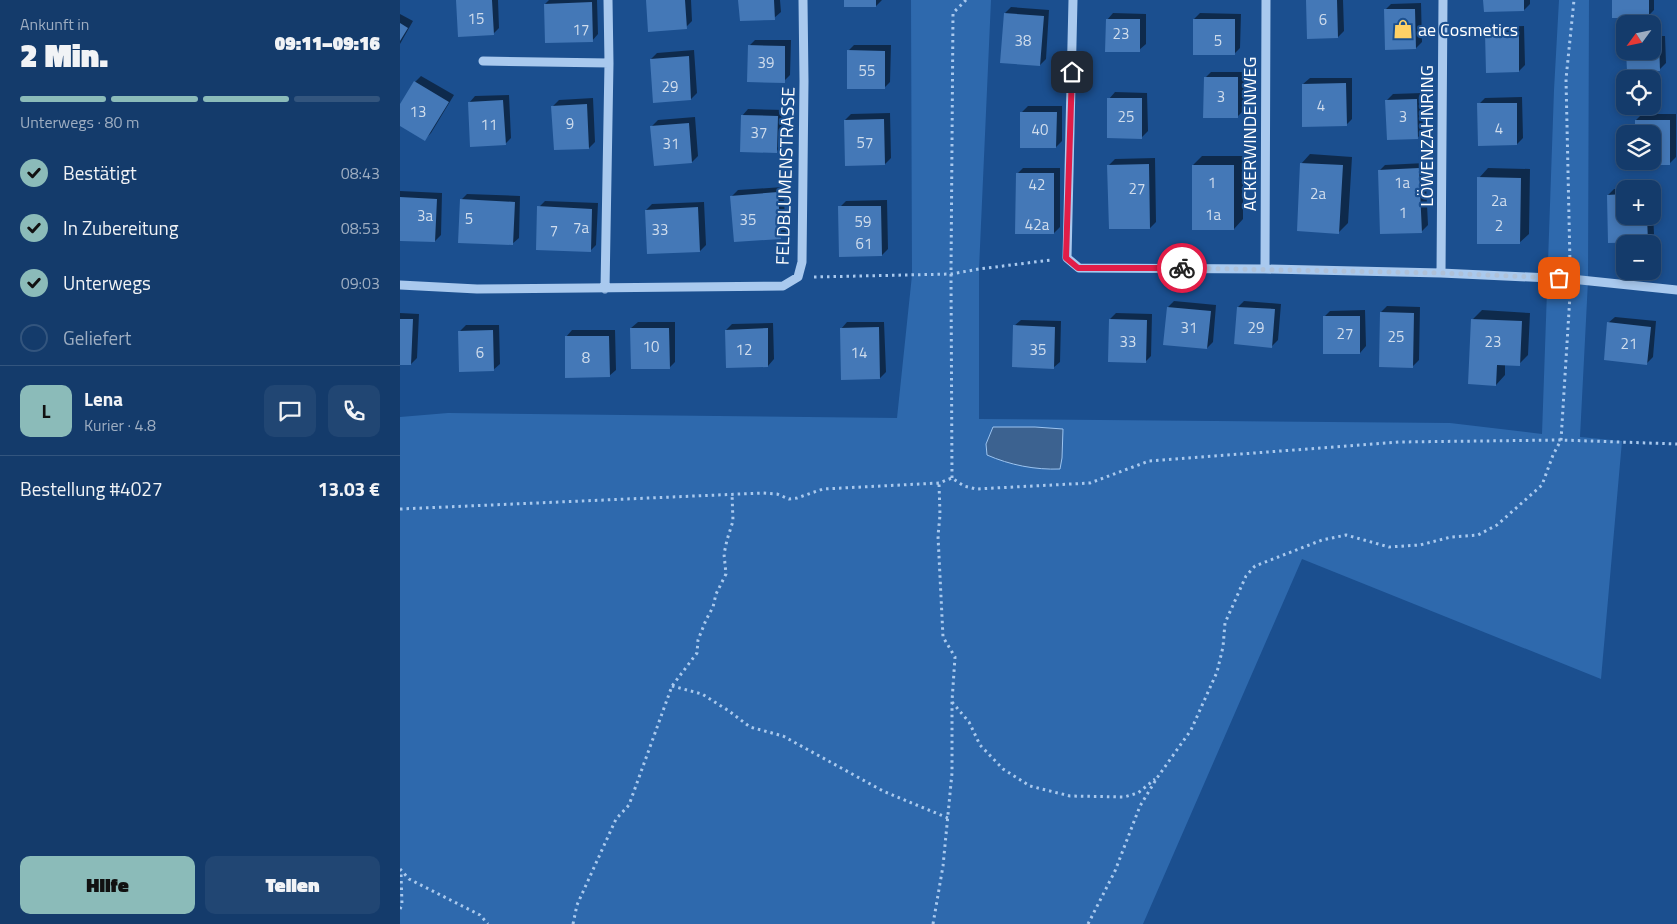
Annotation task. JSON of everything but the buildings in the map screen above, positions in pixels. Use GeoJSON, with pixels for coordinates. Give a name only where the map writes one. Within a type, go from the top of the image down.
{"type":"FeatureCollection","features":[{"type":"Feature","properties":{"kind":"street"},"geometry":{"type":"LineString","coordinates":[[605,289],[608,0]]}},
{"type":"Feature","properties":{"kind":"street","name":"FELDBLUMENSTRASSE"},"geometry":{"type":"LineString","coordinates":[[400,285],[477,289],[783,286],[798,277],[802,262],[803,0]]}},
{"type":"Feature","properties":{"kind":"street"},"geometry":{"type":"LineString","coordinates":[[1074,0],[1066,258],[1078,268],[1265,269],[1441,273],[1571,279],[1677,290]]}},
{"type":"Feature","properties":{"kind":"street","name":"ACKERWINDENWEG"},"geometry":{"type":"LineString","coordinates":[[1265,269],[1266,0]]}},
{"type":"Feature","properties":{"kind":"street","name":"LÖWENZAHNRING"},"geometry":{"type":"LineString","coordinates":[[1441,273],[1443,0]]}},
{"type":"Feature","properties":{"kind":"street"},"geometry":{"type":"LineString","coordinates":[[483,61],[608,63]]}},
{"type":"Feature","properties":{"kind":"path"},"geometry":{"type":"LineString","coordinates":[[952,478],[953,13],[966,0]]}},
{"type":"Feature","properties":{"kind":"path"},"geometry":{"type":"LineString","coordinates":[[1088,924],[1115,871],[1140,806],[1191,730],[1217,672],[1223,647],[1225,623],[1246,576],[1255,566],[1322,540],[1346,535],[1389,547],[1420,546],[1451,537],[1478,535],[1497,525],[1542,485],[1553,455],[1561,440],[1571,279],[1566,79],[1574,0]]}},
{"type":"Feature","properties":{"kind":"path"},"geometry":{"type":"LineString","coordinates":[[798,277],[951,274],[1066,258]]}},
{"type":"Feature","properties":{"kind":"path"},"geometry":{"type":"LineString","coordinates":[[952,478],[964,486],[976,489],[1090,484],[1149,461],[1399,442],[1561,440],[1677,444]]}},
{"type":"Feature","properties":{"kind":"path"},"geometry":{"type":"LineString","coordinates":[[400,509],[763,493],[797,498],[823,489],[939,483],[952,478]]}},
{"type":"Feature","properties":{"kind":"path"},"geometry":{"type":"LineString","coordinates":[[933,924],[943,866],[952,773],[952,701],[955,657],[944,637],[938,536],[940,515],[939,483]]}},
{"type":"Feature","properties":{"kind":"path"},"geometry":{"type":"LineString","coordinates":[[572,924],[577,905],[616,819],[628,805],[672,686],[697,653],[698,640],[726,574],[724,554],[726,540],[733,521],[732,494]]}},
{"type":"Feature","properties":{"kind":"path"},"geometry":{"type":"LineString","coordinates":[[672,686],[702,694],[750,727],[783,736],[883,792],[948,818]]}},
{"type":"Feature","properties":{"kind":"path"},"geometry":{"type":"LineString","coordinates":[[952,701],[969,722],[980,745],[1003,769],[1030,786],[1070,796],[1124,797],[1138,793],[1157,778]]}},
{"type":"Feature","properties":{"kind":"path"},"geometry":{"type":"LineString","coordinates":[[400,909],[402,905],[401,870]]}},
{"type":"Feature","properties":{"kind":"path"},"geometry":{"type":"LineString","coordinates":[[401,870],[409,879],[480,915],[488,924]]}},
{"type":"Feature","properties":{"kind":"shaded area"},"geometry":{"type":"Polygon","coordinates":[[[911,0],[991,0],[979,269],[979,419],[1450,423],[1542,434],[1559,0],[1589,0],[1588,281],[1580,437],[1622,441],[1601,679],[1302,559],[1143,924],[400,924],[400,417],[448,413],[897,418],[912,275],[911,0]]]}},
{"type":"Feature","properties":{"kind":"shaded area"},"geometry":{"type":"Polygon","coordinates":[[[993,427],[1063,429],[1060,469],[1041,469],[1023,466],[987,455],[986,444],[993,427]]]}},
{"type":"Feature","properties":{"kind":"way so far"},"geometry":{"type":"LineString","coordinates":[[1182,268],[1441,273],[1559,278]]}},
{"type":"Feature","properties":{"kind":"place","name":"ae Cosmetics"},"geometry":{"type":"Point","coordinates":[1403,29]}},
{"type":"Feature","properties":{"kind":"route"},"geometry":{"type":"LineString","coordinates":[[1072,72],[1066,258],[1078,268],[1182,268]]}}]}
